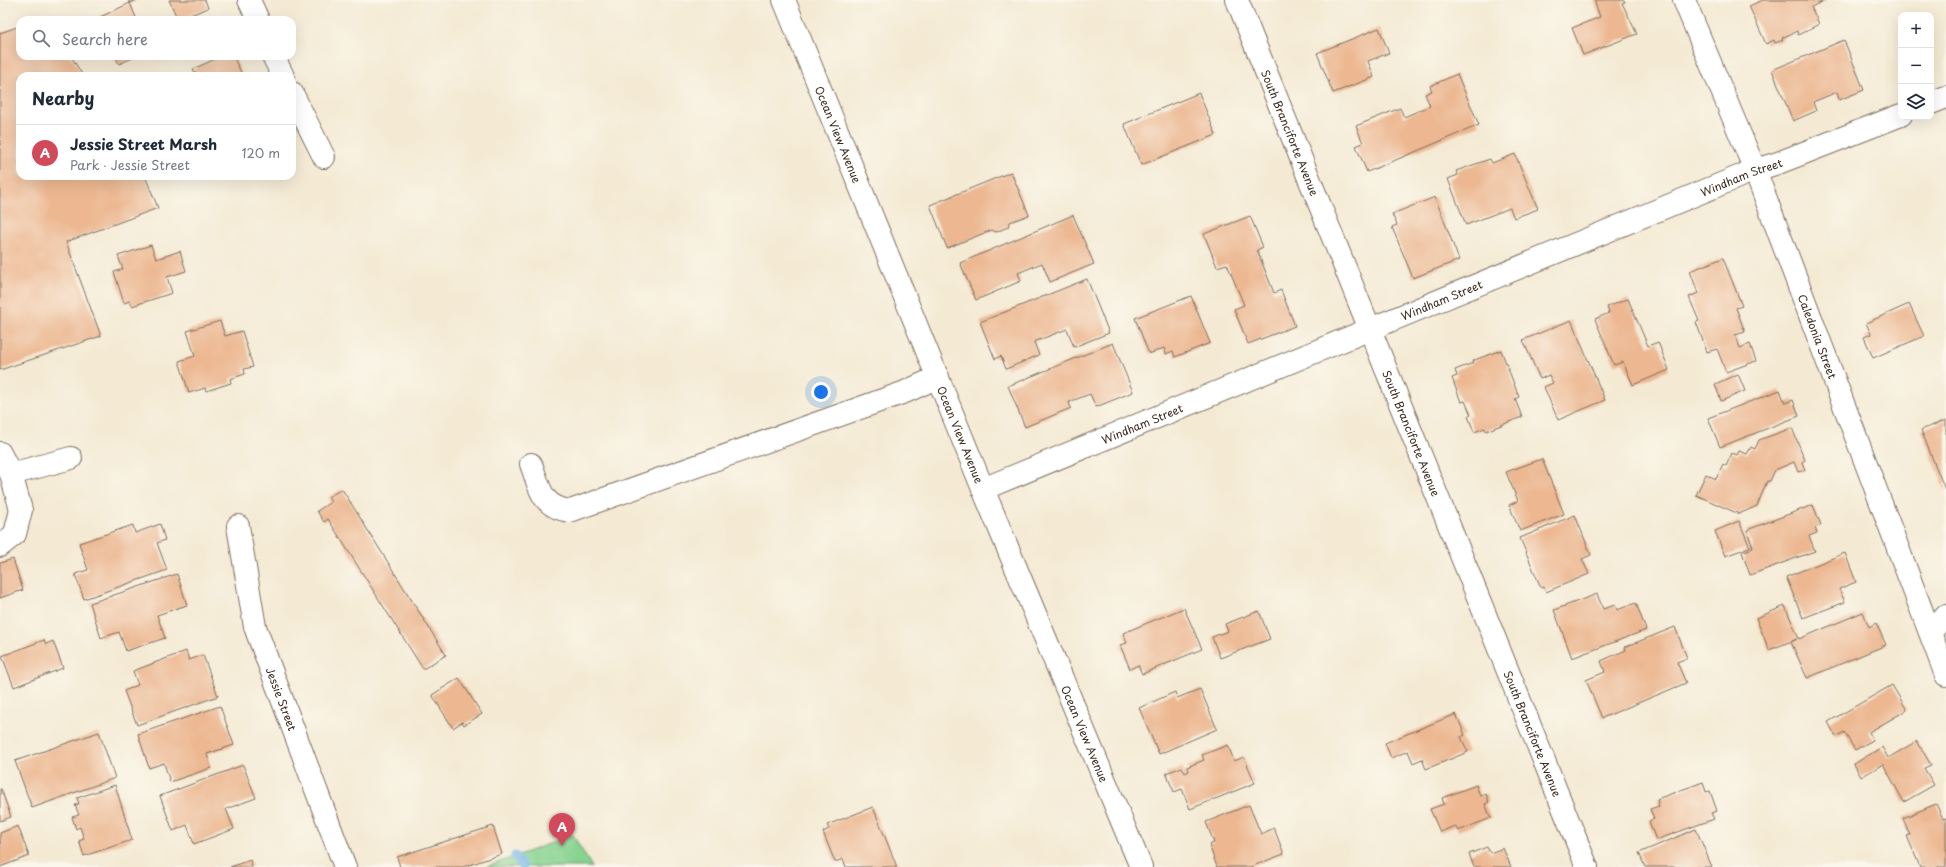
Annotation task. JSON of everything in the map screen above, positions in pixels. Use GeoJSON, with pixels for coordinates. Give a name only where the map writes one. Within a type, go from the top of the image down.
{"type":"FeatureCollection","features":[{"type":"Feature","properties":{"kind":"street"},"geometry":{"type":"LineString","coordinates":[[249,0],[256,16]]}},
{"type":"Feature","properties":{"kind":"street","name":"Ocean View Avenue"},"geometry":{"type":"LineString","coordinates":[[784,0],[983,489],[1141,867]]}},
{"type":"Feature","properties":{"kind":"street","name":"South Branciforte Avenue"},"geometry":{"type":"LineString","coordinates":[[1237,0],[1587,867]]}},
{"type":"Feature","properties":{"kind":"street","name":"Caledonia Street"},"geometry":{"type":"LineString","coordinates":[[1684,0],[1755,170],[1946,675]]}},
{"type":"Feature","properties":{"kind":"street"},"geometry":{"type":"LineString","coordinates":[[275,60],[281,72]]}},
{"type":"Feature","properties":{"kind":"street"},"geometry":{"type":"LineString","coordinates":[[1934,102],[1946,97]]}},
{"type":"Feature","properties":{"kind":"street"},"geometry":{"type":"LineString","coordinates":[[296,101],[324,157]]}},
{"type":"Feature","properties":{"kind":"street","name":"Windham Street"},"geometry":{"type":"LineString","coordinates":[[983,489],[1755,170],[1778,164],[1898,116]]}},
{"type":"Feature","properties":{"kind":"street"},"geometry":{"type":"LineString","coordinates":[[530,464],[543,495],[549,504],[560,510],[570,511],[897,394],[938,377]]}},
{"type":"Feature","properties":{"kind":"street"},"geometry":{"type":"LineString","coordinates":[[0,453],[11,474],[21,510],[15,534],[0,546]]}},
{"type":"Feature","properties":{"kind":"street"},"geometry":{"type":"LineString","coordinates":[[11,474],[71,458]]}},
{"type":"Feature","properties":{"kind":"street","name":"Jessie Street"},"geometry":{"type":"LineString","coordinates":[[238,526],[255,627],[345,867]]}},
{"type":"Feature","properties":{"kind":"street"},"geometry":{"type":"LineString","coordinates":[[1930,632],[1946,616]]}},
{"type":"Feature","properties":{"kind":"green space"},"geometry":{"type":"Polygon","coordinates":[[[573,835],[592,867],[486,867],[573,835]]]}},
{"type":"Feature","properties":{"kind":"building"},"geometry":{"type":"Polygon","coordinates":[[[128,0],[137,0],[130,3],[128,0]]]}},
{"type":"Feature","properties":{"kind":"building"},"geometry":{"type":"Polygon","coordinates":[[[169,0],[205,0],[208,8],[188,16],[176,16],[169,0]]]}},
{"type":"Feature","properties":{"kind":"building"},"geometry":{"type":"Polygon","coordinates":[[[1594,0],[1624,0],[1625,2],[1622,3],[1637,34],[1583,55],[1572,28],[1600,17],[1594,0]]]}},
{"type":"Feature","properties":{"kind":"building"},"geometry":{"type":"Polygon","coordinates":[[[1763,0],[1826,0],[1811,7],[1819,24],[1798,35],[1797,31],[1782,38],[1783,40],[1775,43],[1774,40],[1766,44],[1749,6],[1763,0]]]}},
{"type":"Feature","properties":{"kind":"building"},"geometry":{"type":"Polygon","coordinates":[[[130,3],[135,16],[102,16],[130,3]]]}},
{"type":"Feature","properties":{"kind":"building"},"geometry":{"type":"Polygon","coordinates":[[[16,27],[16,60],[73,60],[81,72],[16,72],[16,180],[147,180],[158,208],[66,242],[101,336],[0,370],[0,33],[16,27]]]}},
{"type":"Feature","properties":{"kind":"building"},"geometry":{"type":"Polygon","coordinates":[[[1379,28],[1389,53],[1368,61],[1374,77],[1333,93],[1317,53],[1379,28]]]}},
{"type":"Feature","properties":{"kind":"building"},"geometry":{"type":"Polygon","coordinates":[[[1844,40],[1864,90],[1839,100],[1837,92],[1813,102],[1816,111],[1793,121],[1772,70],[1844,40]]]}},
{"type":"Feature","properties":{"kind":"building"},"geometry":{"type":"Polygon","coordinates":[[[117,60],[128,60],[119,64],[117,60]]]}},
{"type":"Feature","properties":{"kind":"building"},"geometry":{"type":"Polygon","coordinates":[[[213,60],[235,60],[241,72],[195,72],[193,69],[213,60]]]}},
{"type":"Feature","properties":{"kind":"building"},"geometry":{"type":"Polygon","coordinates":[[[1457,74],[1479,125],[1367,172],[1356,146],[1363,143],[1356,126],[1400,108],[1404,117],[1430,106],[1425,94],[1432,91],[1430,86],[1457,74]]]}},
{"type":"Feature","properties":{"kind":"building"},"geometry":{"type":"Polygon","coordinates":[[[1199,93],[1216,135],[1141,165],[1124,124],[1199,93]]]}},
{"type":"Feature","properties":{"kind":"building"},"geometry":{"type":"Polygon","coordinates":[[[1515,154],[1538,209],[1514,218],[1510,208],[1466,225],[1448,179],[1458,175],[1456,171],[1490,159],[1492,163],[1515,154]]]}},
{"type":"Feature","properties":{"kind":"building"},"geometry":{"type":"Polygon","coordinates":[[[1011,172],[1029,215],[1010,222],[1008,227],[996,232],[992,230],[947,248],[930,205],[1011,172]]]}},
{"type":"Feature","properties":{"kind":"building"},"geometry":{"type":"Polygon","coordinates":[[[1435,197],[1459,260],[1413,278],[1392,227],[1397,225],[1392,214],[1435,197]]]}},
{"type":"Feature","properties":{"kind":"building"},"geometry":{"type":"Polygon","coordinates":[[[1073,215],[1094,264],[1050,282],[1042,263],[1018,273],[1021,281],[976,300],[960,263],[1073,215]]]}},
{"type":"Feature","properties":{"kind":"building"},"geometry":{"type":"Polygon","coordinates":[[[1250,216],[1263,247],[1257,250],[1274,293],[1281,290],[1295,326],[1248,344],[1234,309],[1244,305],[1227,264],[1217,267],[1204,234],[1250,216]]]}},
{"type":"Feature","properties":{"kind":"building"},"geometry":{"type":"Polygon","coordinates":[[[151,245],[156,259],[180,251],[186,271],[167,277],[172,293],[132,306],[130,301],[124,303],[114,272],[123,269],[118,256],[151,245]]]}},
{"type":"Feature","properties":{"kind":"building"},"geometry":{"type":"Polygon","coordinates":[[[1723,258],[1742,306],[1736,308],[1745,332],[1735,335],[1740,348],[1750,344],[1756,361],[1726,372],[1717,349],[1707,352],[1696,322],[1699,321],[1689,297],[1698,293],[1690,271],[1723,258]]]}},
{"type":"Feature","properties":{"kind":"building"},"geometry":{"type":"Polygon","coordinates":[[[1087,279],[1109,333],[1074,347],[1067,329],[1034,342],[1039,355],[1006,369],[1001,356],[995,359],[980,322],[1087,279]]]}},
{"type":"Feature","properties":{"kind":"building"},"geometry":{"type":"Polygon","coordinates":[[[1191,296],[1210,343],[1175,357],[1173,351],[1166,354],[1164,348],[1149,354],[1135,318],[1191,296]]]}},
{"type":"Feature","properties":{"kind":"building"},"geometry":{"type":"Polygon","coordinates":[[[1628,299],[1648,346],[1658,342],[1669,370],[1633,385],[1623,362],[1614,365],[1595,319],[1609,313],[1607,307],[1628,299]]]}},
{"type":"Feature","properties":{"kind":"building"},"geometry":{"type":"Polygon","coordinates":[[[1909,304],[1924,336],[1873,358],[1864,337],[1871,334],[1866,323],[1909,304]]]}},
{"type":"Feature","properties":{"kind":"building"},"geometry":{"type":"Polygon","coordinates":[[[1571,320],[1605,400],[1558,420],[1544,387],[1553,383],[1549,375],[1540,379],[1523,340],[1571,320]]]}},
{"type":"Feature","properties":{"kind":"building"},"geometry":{"type":"Polygon","coordinates":[[[220,321],[225,336],[242,331],[253,367],[244,369],[245,374],[230,379],[231,383],[206,391],[205,388],[189,393],[179,361],[195,356],[187,331],[220,321]]]}},
{"type":"Feature","properties":{"kind":"building"},"geometry":{"type":"Polygon","coordinates":[[[1113,343],[1133,392],[1096,407],[1090,394],[1069,402],[1071,408],[1025,427],[1008,386],[1113,343]]]}},
{"type":"Feature","properties":{"kind":"building"},"geometry":{"type":"Polygon","coordinates":[[[1501,350],[1519,397],[1515,399],[1522,417],[1486,431],[1485,428],[1474,432],[1468,416],[1471,415],[1465,401],[1461,402],[1452,378],[1457,376],[1455,370],[1473,363],[1472,361],[1501,350]]]}},
{"type":"Feature","properties":{"kind":"building"},"geometry":{"type":"Polygon","coordinates":[[[1738,374],[1745,391],[1721,401],[1715,384],[1738,374]]]}},
{"type":"Feature","properties":{"kind":"building"},"geometry":{"type":"Polygon","coordinates":[[[1780,390],[1785,403],[1793,400],[1799,416],[1720,447],[1708,418],[1780,390]]]}},
{"type":"Feature","properties":{"kind":"building"},"geometry":{"type":"Polygon","coordinates":[[[1946,420],[1946,492],[1921,430],[1946,420]]]}},
{"type":"Feature","properties":{"kind":"building"},"geometry":{"type":"Polygon","coordinates":[[[1792,428],[1805,460],[1802,462],[1805,470],[1798,472],[1794,462],[1775,470],[1770,481],[1767,481],[1757,506],[1739,514],[1696,495],[1706,474],[1716,479],[1723,464],[1726,466],[1732,453],[1737,455],[1739,451],[1747,454],[1751,447],[1755,449],[1759,440],[1792,428]]]}},
{"type":"Feature","properties":{"kind":"building"},"geometry":{"type":"Polygon","coordinates":[[[1542,459],[1564,514],[1520,531],[1509,505],[1518,501],[1506,472],[1542,459]]]}},
{"type":"Feature","properties":{"kind":"building"},"geometry":{"type":"Polygon","coordinates":[[[342,489],[446,655],[423,669],[328,519],[324,522],[317,511],[331,502],[328,497],[342,489]]]}},
{"type":"Feature","properties":{"kind":"building"},"geometry":{"type":"Polygon","coordinates":[[[1813,505],[1821,525],[1815,528],[1817,533],[1809,536],[1815,551],[1750,575],[1742,552],[1753,548],[1747,530],[1813,505]]]}},
{"type":"Feature","properties":{"kind":"building"},"geometry":{"type":"Polygon","coordinates":[[[1575,515],[1591,555],[1582,559],[1589,574],[1546,592],[1544,587],[1541,588],[1520,538],[1575,515]]]}},
{"type":"Feature","properties":{"kind":"building"},"geometry":{"type":"Polygon","coordinates":[[[1739,521],[1750,547],[1725,556],[1715,531],[1739,521]]]}},
{"type":"Feature","properties":{"kind":"building"},"geometry":{"type":"Polygon","coordinates":[[[160,524],[165,540],[157,543],[167,570],[84,599],[75,574],[88,570],[79,543],[133,525],[135,533],[160,524]]]}},
{"type":"Feature","properties":{"kind":"building"},"geometry":{"type":"Polygon","coordinates":[[[1845,553],[1856,582],[1839,589],[1845,602],[1803,618],[1786,577],[1845,553]]]}},
{"type":"Feature","properties":{"kind":"building"},"geometry":{"type":"Polygon","coordinates":[[[13,559],[23,590],[0,598],[0,563],[13,559]]]}},
{"type":"Feature","properties":{"kind":"building"},"geometry":{"type":"Polygon","coordinates":[[[177,574],[187,605],[157,615],[165,638],[126,651],[119,632],[101,638],[90,603],[177,574]]]}},
{"type":"Feature","properties":{"kind":"building"},"geometry":{"type":"Polygon","coordinates":[[[1597,594],[1603,609],[1615,605],[1617,610],[1636,603],[1646,630],[1572,658],[1554,610],[1597,594]]]}},
{"type":"Feature","properties":{"kind":"building"},"geometry":{"type":"Polygon","coordinates":[[[1785,606],[1799,639],[1863,612],[1869,627],[1876,623],[1886,645],[1807,678],[1791,642],[1797,639],[1769,650],[1756,618],[1785,606]]]}},
{"type":"Feature","properties":{"kind":"building"},"geometry":{"type":"Polygon","coordinates":[[[1184,608],[1202,649],[1142,674],[1138,665],[1130,669],[1120,645],[1127,643],[1123,633],[1184,608]]]}},
{"type":"Feature","properties":{"kind":"building"},"geometry":{"type":"Polygon","coordinates":[[[1259,611],[1270,639],[1220,658],[1212,637],[1228,631],[1225,624],[1259,611]]]}},
{"type":"Feature","properties":{"kind":"building"},"geometry":{"type":"Polygon","coordinates":[[[1675,627],[1687,658],[1677,662],[1686,683],[1602,718],[1586,680],[1605,672],[1601,661],[1626,650],[1625,647],[1675,627]]]}},
{"type":"Feature","properties":{"kind":"building"},"geometry":{"type":"Polygon","coordinates":[[[44,640],[46,644],[53,641],[63,668],[14,687],[2,656],[44,640]]]}},
{"type":"Feature","properties":{"kind":"building"},"geometry":{"type":"Polygon","coordinates":[[[186,651],[189,660],[203,655],[218,696],[137,725],[124,691],[138,685],[133,671],[186,651]]]}},
{"type":"Feature","properties":{"kind":"building"},"geometry":{"type":"Polygon","coordinates":[[[459,678],[482,714],[464,725],[462,722],[453,728],[432,695],[459,678]]]}},
{"type":"Feature","properties":{"kind":"building"},"geometry":{"type":"Polygon","coordinates":[[[1892,685],[1907,710],[1869,732],[1873,740],[1855,750],[1844,732],[1836,737],[1828,722],[1892,685]]]}},
{"type":"Feature","properties":{"kind":"building"},"geometry":{"type":"Polygon","coordinates":[[[1200,689],[1217,729],[1159,754],[1139,708],[1175,692],[1177,698],[1200,689]]]}},
{"type":"Feature","properties":{"kind":"building"},"geometry":{"type":"Polygon","coordinates":[[[220,706],[234,745],[207,754],[211,768],[170,782],[164,763],[149,768],[138,734],[220,706]]]}},
{"type":"Feature","properties":{"kind":"building"},"geometry":{"type":"Polygon","coordinates":[[[1456,714],[1465,735],[1461,737],[1468,752],[1426,769],[1422,759],[1413,763],[1408,751],[1391,758],[1385,743],[1456,714]]]}},
{"type":"Feature","properties":{"kind":"building"},"geometry":{"type":"Polygon","coordinates":[[[99,732],[115,778],[32,808],[15,761],[99,732]]]}},
{"type":"Feature","properties":{"kind":"building"},"geometry":{"type":"Polygon","coordinates":[[[1917,741],[1931,765],[1924,768],[1934,785],[1904,802],[1883,764],[1861,777],[1854,764],[1882,747],[1888,758],[1917,741]]]}},
{"type":"Feature","properties":{"kind":"building"},"geometry":{"type":"Polygon","coordinates":[[[1228,745],[1234,761],[1244,757],[1255,783],[1190,809],[1182,789],[1174,792],[1166,773],[1182,767],[1185,773],[1189,771],[1187,767],[1204,760],[1202,755],[1228,745]]]}},
{"type":"Feature","properties":{"kind":"building"},"geometry":{"type":"Polygon","coordinates":[[[243,765],[256,798],[226,809],[234,829],[194,844],[187,825],[173,831],[160,796],[243,765]]]}},
{"type":"Feature","properties":{"kind":"building"},"geometry":{"type":"Polygon","coordinates":[[[1703,782],[1706,792],[1710,791],[1717,811],[1711,813],[1714,819],[1656,840],[1649,821],[1654,819],[1650,809],[1659,806],[1657,799],[1703,782]]]}},
{"type":"Feature","properties":{"kind":"building"},"geometry":{"type":"Polygon","coordinates":[[[115,785],[132,840],[84,856],[79,841],[84,839],[80,827],[76,829],[72,817],[79,815],[75,805],[79,804],[77,798],[115,785]]]}},
{"type":"Feature","properties":{"kind":"building"},"geometry":{"type":"Polygon","coordinates":[[[1476,785],[1480,796],[1486,794],[1489,802],[1485,804],[1491,818],[1458,831],[1455,826],[1440,832],[1430,809],[1444,804],[1442,798],[1476,785]]]}},
{"type":"Feature","properties":{"kind":"building"},"geometry":{"type":"Polygon","coordinates":[[[0,789],[11,817],[0,821],[0,789]]]}},
{"type":"Feature","properties":{"kind":"building"},"geometry":{"type":"Polygon","coordinates":[[[1936,804],[1943,819],[1946,818],[1946,867],[1920,867],[1907,836],[1910,835],[1903,818],[1936,804]]]}},
{"type":"Feature","properties":{"kind":"building"},"geometry":{"type":"Polygon","coordinates":[[[1249,805],[1261,834],[1274,828],[1284,854],[1250,867],[1217,867],[1209,845],[1214,843],[1206,822],[1249,805]]]}},
{"type":"Feature","properties":{"kind":"building"},"geometry":{"type":"Polygon","coordinates":[[[873,807],[897,867],[846,867],[843,859],[835,862],[823,832],[829,829],[827,825],[873,807]]]}},
{"type":"Feature","properties":{"kind":"building"},"geometry":{"type":"Polygon","coordinates":[[[18,826],[29,856],[0,867],[0,833],[18,826]]]}},
{"type":"Feature","properties":{"kind":"building"},"geometry":{"type":"Polygon","coordinates":[[[493,826],[502,854],[463,867],[400,867],[397,857],[493,826]]]}},
{"type":"Feature","properties":{"kind":"building"},"geometry":{"type":"Polygon","coordinates":[[[1696,829],[1712,867],[1645,867],[1639,853],[1696,829]]]}},
{"type":"Feature","properties":{"kind":"building"},"geometry":{"type":"Polygon","coordinates":[[[1487,847],[1490,853],[1503,848],[1511,867],[1474,867],[1469,854],[1487,847]]]}},
{"type":"Feature","properties":{"kind":"building"},"geometry":{"type":"Polygon","coordinates":[[[250,860],[252,867],[230,867],[250,860]]]}},
{"type":"Feature","properties":{"kind":"waterway"},"geometry":{"type":"LineString","coordinates":[[515,856],[523,867]]}},
{"type":"Feature","properties":{"kind":"place","name":"Jessie Street Marsh"},"geometry":{"type":"Point","coordinates":[562,846]}}]}
